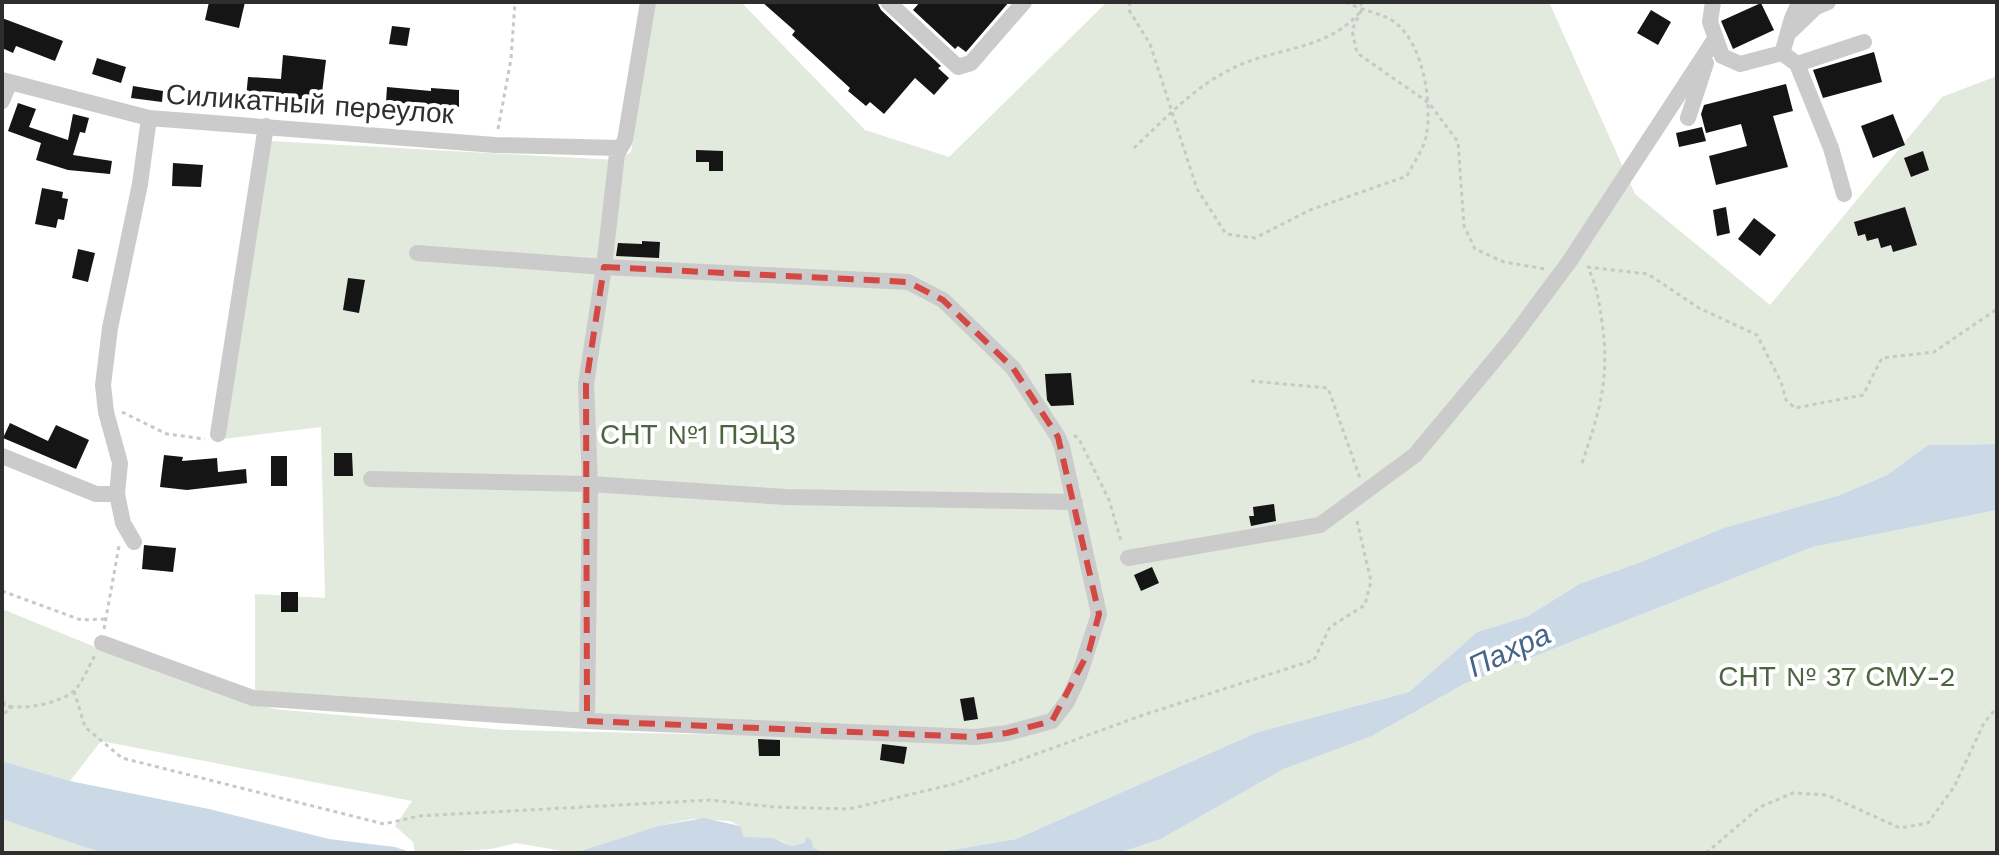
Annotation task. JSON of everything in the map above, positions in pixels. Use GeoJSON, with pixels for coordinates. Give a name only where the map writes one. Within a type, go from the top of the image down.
{"type":"FeatureCollection","features":[{"type":"Feature","properties":{"kind":"street"},"geometry":{"type":"LineString","coordinates":[[587,721],[590,484],[586,384],[619,148],[625,140],[648,2]]}},
{"type":"Feature","properties":{"kind":"street"},"geometry":{"type":"LineString","coordinates":[[888,2],[958,67],[971,63],[1024,2]]}},
{"type":"Feature","properties":{"kind":"street"},"geometry":{"type":"LineString","coordinates":[[1713,2],[1710,22],[1722,56],[1740,64],[1782,53]]}},
{"type":"Feature","properties":{"kind":"street"},"geometry":{"type":"LineString","coordinates":[[1782,53],[1795,10],[1801,2]]}},
{"type":"Feature","properties":{"kind":"street"},"geometry":{"type":"LineString","coordinates":[[1791,31],[1816,7],[1828,2]]}},
{"type":"Feature","properties":{"kind":"street"},"geometry":{"type":"LineString","coordinates":[[1688,118],[1715,39]]}},
{"type":"Feature","properties":{"kind":"street"},"geometry":{"type":"LineString","coordinates":[[1128,558],[1320,525],[1415,455],[1511,340],[1564,267],[1715,39]]}},
{"type":"Feature","properties":{"kind":"street"},"geometry":{"type":"LineString","coordinates":[[1797,64],[1864,42]]}},
{"type":"Feature","properties":{"kind":"street"},"geometry":{"type":"LineString","coordinates":[[1782,53],[1797,64],[1831,148],[1844,194]]}},
{"type":"Feature","properties":{"kind":"street","name":"Силикатный переулок"},"geometry":{"type":"LineString","coordinates":[[6,82],[149,118],[495,145],[619,148]]}},
{"type":"Feature","properties":{"kind":"street"},"geometry":{"type":"LineString","coordinates":[[2,101],[6,82]]}},
{"type":"Feature","properties":{"kind":"street"},"geometry":{"type":"LineString","coordinates":[[134,542],[123,523],[117,494],[120,463],[106,412],[103,385],[110,328],[137,200],[149,118]]}},
{"type":"Feature","properties":{"kind":"street"},"geometry":{"type":"LineString","coordinates":[[218,434],[266,126]]}},
{"type":"Feature","properties":{"kind":"street"},"geometry":{"type":"LineString","coordinates":[[102,643],[253,698],[587,721],[975,737],[1007,733],[1052,721],[1067,702],[1099,614],[1062,447],[1013,368],[943,300],[908,282],[604,267],[417,253]]}},
{"type":"Feature","properties":{"kind":"street"},"geometry":{"type":"LineString","coordinates":[[2,456],[96,494],[117,494]]}},
{"type":"Feature","properties":{"kind":"street"},"geometry":{"type":"LineString","coordinates":[[371,479],[590,484],[786,497],[1075,502]]}},
{"type":"Feature","properties":{"kind":"path"},"geometry":{"type":"LineString","coordinates":[[495,145],[511,59],[515,2]]}},
{"type":"Feature","properties":{"kind":"path"},"geometry":{"type":"LineString","coordinates":[[1130,2],[1129,10],[1150,44],[1197,189],[1226,234],[1255,238],[1310,210],[1407,176],[1426,139],[1429,103],[1415,46],[1392,20],[1361,11],[1346,2]]}},
{"type":"Feature","properties":{"kind":"path"},"geometry":{"type":"LineString","coordinates":[[1361,2],[1361,11],[1352,30],[1357,53],[1429,103],[1458,142],[1464,226],[1475,249],[1504,262],[1648,274],[1699,308],[1757,335],[1781,382],[1786,400],[1795,408],[1863,395],[1882,358],[1934,352],[1997,309]]}},
{"type":"Feature","properties":{"kind":"path"},"geometry":{"type":"LineString","coordinates":[[1134,148],[1192,92],[1245,63],[1307,46],[1349,25],[1361,11]]}},
{"type":"Feature","properties":{"kind":"path"},"geometry":{"type":"LineString","coordinates":[[1582,463],[1605,385],[1606,353],[1597,286],[1587,267]]}},
{"type":"Feature","properties":{"kind":"path"},"geometry":{"type":"LineString","coordinates":[[74,691],[85,727],[122,758],[384,824],[419,816],[710,800],[775,807],[849,809],[954,784],[1143,715],[1314,660],[1330,627],[1365,605],[1371,581],[1359,498],[1328,388],[1251,381]]}},
{"type":"Feature","properties":{"kind":"path"},"geometry":{"type":"LineString","coordinates":[[106,412],[122,412],[167,434],[211,440],[218,434]]}},
{"type":"Feature","properties":{"kind":"path"},"geometry":{"type":"LineString","coordinates":[[1058,437],[1069,432],[1079,439],[1109,500],[1128,558]]}},
{"type":"Feature","properties":{"kind":"path"},"geometry":{"type":"LineString","coordinates":[[2,703],[11,708],[35,707],[74,691],[102,643],[123,523]]}},
{"type":"Feature","properties":{"kind":"path"},"geometry":{"type":"LineString","coordinates":[[2,591],[81,620],[106,618]]}},
{"type":"Feature","properties":{"kind":"path"},"geometry":{"type":"LineString","coordinates":[[1706,853],[1760,807],[1793,793],[1827,795],[1900,828],[1928,823],[1954,787],[1984,723],[1997,707]]}},
{"type":"Feature","properties":{"kind":"path"},"geometry":{"type":"LineString","coordinates":[[2,715],[11,708]]}},
{"type":"Feature","properties":{"kind":"highlighted area"},"geometry":{"type":"Polygon","coordinates":[[[604,267],[908,282],[943,300],[1013,368],[1058,437],[1099,614],[1089,651],[1052,721],[1007,733],[975,737],[587,721],[586,384],[604,267]]]}},
{"type":"Feature","properties":{"kind":"green space","name":"СНТ №1 ПЭЦЗ"},"geometry":{"type":"Polygon","coordinates":[[[653,2],[741,2],[865,130],[949,157],[1107,2],[1549,2],[1635,194],[1770,305],[1942,97],[1997,76],[1997,444],[1928,445],[1887,475],[1840,495],[1723,528],[1579,584],[1528,616],[1477,632],[1409,692],[1258,732],[1016,839],[933,853],[822,853],[807,838],[804,843],[792,846],[782,841],[744,837],[740,826],[730,821],[692,819],[658,826],[574,853],[516,843],[491,849],[415,853],[413,842],[395,826],[412,801],[101,741],[70,781],[2,761],[2,609],[115,655],[274,709],[505,730],[730,735],[255,693],[255,594],[325,598],[321,427],[222,439],[270,141],[616,160],[631,152],[653,2]]]}},
{"type":"Feature","properties":{"kind":"green space","name":"СНТ № 37 СМУ-2"},"geometry":{"type":"Polygon","coordinates":[[[1997,510],[1997,853],[1119,853],[1161,839],[1284,769],[1372,736],[1464,684],[1813,547],[1997,510]]]}},
{"type":"Feature","properties":{"kind":"green space"},"geometry":{"type":"Polygon","coordinates":[[[2,819],[11,821],[103,853],[2,853],[2,819]]]}},
{"type":"Feature","properties":{"kind":"water","name":"Пахра"},"geometry":{"type":"Polygon","coordinates":[[[1997,444],[1997,510],[1813,547],[1464,684],[1372,736],[1284,769],[1161,839],[1119,853],[933,853],[1016,839],[1258,732],[1409,692],[1477,632],[1528,616],[1579,584],[1723,528],[1840,495],[1887,475],[1928,445],[1997,444]]]}},
{"type":"Feature","properties":{"kind":"water"},"geometry":{"type":"Polygon","coordinates":[[[2,761],[70,781],[209,809],[329,839],[395,847],[413,853],[103,853],[2,819],[2,761]]]}},
{"type":"Feature","properties":{"kind":"water"},"geometry":{"type":"Polygon","coordinates":[[[704,818],[740,826],[744,837],[772,838],[792,846],[804,843],[807,837],[813,847],[822,853],[574,853],[658,826],[704,818]]]}},
{"type":"Feature","properties":{"kind":"building"},"geometry":{"type":"Polygon","coordinates":[[[209,2],[245,2],[239,28],[205,20],[209,2]]]}},
{"type":"Feature","properties":{"kind":"building"},"geometry":{"type":"Polygon","coordinates":[[[762,2],[877,2],[881,10],[941,66],[938,68],[949,78],[934,95],[915,78],[884,114],[870,102],[866,106],[848,91],[850,88],[792,35],[795,31],[762,2]]]}},
{"type":"Feature","properties":{"kind":"building"},"geometry":{"type":"Polygon","coordinates":[[[920,2],[1009,2],[966,52],[958,46],[955,49],[913,10],[920,2]]]}},
{"type":"Feature","properties":{"kind":"building"},"geometry":{"type":"Polygon","coordinates":[[[1761,3],[1774,30],[1733,49],[1721,21],[1761,3]]]}},
{"type":"Feature","properties":{"kind":"building"},"geometry":{"type":"Polygon","coordinates":[[[1651,10],[1671,22],[1658,45],[1637,33],[1651,10]]]}},
{"type":"Feature","properties":{"kind":"building"},"geometry":{"type":"Polygon","coordinates":[[[2,18],[63,41],[55,61],[16,46],[13,53],[2,48],[2,18]]]}},
{"type":"Feature","properties":{"kind":"building"},"geometry":{"type":"Polygon","coordinates":[[[392,26],[410,28],[407,46],[389,44],[392,26]]]}},
{"type":"Feature","properties":{"kind":"building"},"geometry":{"type":"Polygon","coordinates":[[[1874,52],[1882,82],[1823,98],[1813,70],[1874,52]]]}},
{"type":"Feature","properties":{"kind":"building"},"geometry":{"type":"Polygon","coordinates":[[[283,55],[326,60],[321,101],[266,96],[266,99],[246,98],[248,77],[281,79],[283,55]]]}},
{"type":"Feature","properties":{"kind":"building"},"geometry":{"type":"Polygon","coordinates":[[[97,58],[126,67],[121,83],[92,74],[97,58]]]}},
{"type":"Feature","properties":{"kind":"building"},"geometry":{"type":"Polygon","coordinates":[[[1786,84],[1793,111],[1773,116],[1788,167],[1716,185],[1709,156],[1747,146],[1741,124],[1706,133],[1701,114],[1704,105],[1786,84]]]}},
{"type":"Feature","properties":{"kind":"building"},"geometry":{"type":"Polygon","coordinates":[[[133,86],[163,91],[162,102],[131,98],[133,86]]]}},
{"type":"Feature","properties":{"kind":"building"},"geometry":{"type":"Polygon","coordinates":[[[387,87],[459,90],[459,107],[386,102],[387,87]]]}},
{"type":"Feature","properties":{"kind":"building"},"geometry":{"type":"Polygon","coordinates":[[[18,103],[36,109],[29,127],[68,140],[73,114],[89,118],[85,133],[80,132],[73,155],[112,161],[110,174],[68,170],[36,160],[41,143],[8,131],[18,103]]]}},
{"type":"Feature","properties":{"kind":"building"},"geometry":{"type":"Polygon","coordinates":[[[1893,114],[1905,145],[1873,158],[1861,126],[1893,114]]]}},
{"type":"Feature","properties":{"kind":"building"},"geometry":{"type":"Polygon","coordinates":[[[1702,127],[1706,141],[1679,147],[1676,133],[1702,127]]]}},
{"type":"Feature","properties":{"kind":"building"},"geometry":{"type":"Polygon","coordinates":[[[696,150],[723,151],[723,171],[709,171],[709,162],[696,162],[696,150]]]}},
{"type":"Feature","properties":{"kind":"building"},"geometry":{"type":"Polygon","coordinates":[[[1923,151],[1929,170],[1911,177],[1904,158],[1923,151]]]}},
{"type":"Feature","properties":{"kind":"building"},"geometry":{"type":"Polygon","coordinates":[[[173,163],[203,165],[201,187],[172,186],[173,163]]]}},
{"type":"Feature","properties":{"kind":"building"},"geometry":{"type":"Polygon","coordinates":[[[42,188],[63,192],[62,198],[68,199],[64,220],[58,219],[56,228],[35,224],[42,188]]]}},
{"type":"Feature","properties":{"kind":"building"},"geometry":{"type":"Polygon","coordinates":[[[1726,207],[1730,233],[1717,236],[1713,210],[1726,207]]]}},
{"type":"Feature","properties":{"kind":"building"},"geometry":{"type":"Polygon","coordinates":[[[1905,207],[1917,245],[1893,252],[1891,245],[1881,248],[1878,238],[1867,241],[1865,234],[1858,236],[1854,222],[1905,207]]]}},
{"type":"Feature","properties":{"kind":"building"},"geometry":{"type":"Polygon","coordinates":[[[1754,218],[1776,235],[1760,256],[1738,239],[1754,218]]]}},
{"type":"Feature","properties":{"kind":"building"},"geometry":{"type":"Polygon","coordinates":[[[642,241],[660,242],[659,258],[616,256],[618,243],[642,244],[642,241]]]}},
{"type":"Feature","properties":{"kind":"building"},"geometry":{"type":"Polygon","coordinates":[[[78,249],[95,253],[88,282],[72,278],[78,249]]]}},
{"type":"Feature","properties":{"kind":"building"},"geometry":{"type":"Polygon","coordinates":[[[348,278],[365,280],[359,313],[343,310],[348,278]]]}},
{"type":"Feature","properties":{"kind":"building"},"geometry":{"type":"Polygon","coordinates":[[[1071,373],[1074,405],[1051,406],[1047,400],[1045,374],[1071,373]]]}},
{"type":"Feature","properties":{"kind":"building"},"geometry":{"type":"Polygon","coordinates":[[[10,423],[48,441],[56,425],[89,440],[76,469],[3,438],[10,423]]]}},
{"type":"Feature","properties":{"kind":"building"},"geometry":{"type":"Polygon","coordinates":[[[334,453],[352,453],[353,476],[334,476],[334,453]]]}},
{"type":"Feature","properties":{"kind":"building"},"geometry":{"type":"Polygon","coordinates":[[[164,455],[183,457],[182,461],[217,458],[218,472],[246,469],[247,483],[187,490],[160,487],[164,455]]]}},
{"type":"Feature","properties":{"kind":"building"},"geometry":{"type":"Polygon","coordinates":[[[271,456],[287,456],[287,486],[271,486],[271,456]]]}},
{"type":"Feature","properties":{"kind":"building"},"geometry":{"type":"Polygon","coordinates":[[[1274,504],[1276,521],[1251,526],[1249,516],[1254,516],[1253,507],[1274,504]]]}},
{"type":"Feature","properties":{"kind":"building"},"geometry":{"type":"Polygon","coordinates":[[[144,545],[176,548],[173,572],[142,569],[144,545]]]}},
{"type":"Feature","properties":{"kind":"building"},"geometry":{"type":"Polygon","coordinates":[[[1152,567],[1159,583],[1141,591],[1134,575],[1152,567]]]}},
{"type":"Feature","properties":{"kind":"building"},"geometry":{"type":"Polygon","coordinates":[[[281,592],[298,592],[298,612],[281,612],[281,592]]]}},
{"type":"Feature","properties":{"kind":"building"},"geometry":{"type":"Polygon","coordinates":[[[974,697],[978,719],[964,721],[960,699],[974,697]]]}},
{"type":"Feature","properties":{"kind":"building"},"geometry":{"type":"Polygon","coordinates":[[[758,739],[780,740],[780,756],[759,756],[758,739]]]}},
{"type":"Feature","properties":{"kind":"building"},"geometry":{"type":"Polygon","coordinates":[[[882,744],[907,747],[904,764],[880,760],[882,744]]]}}]}
